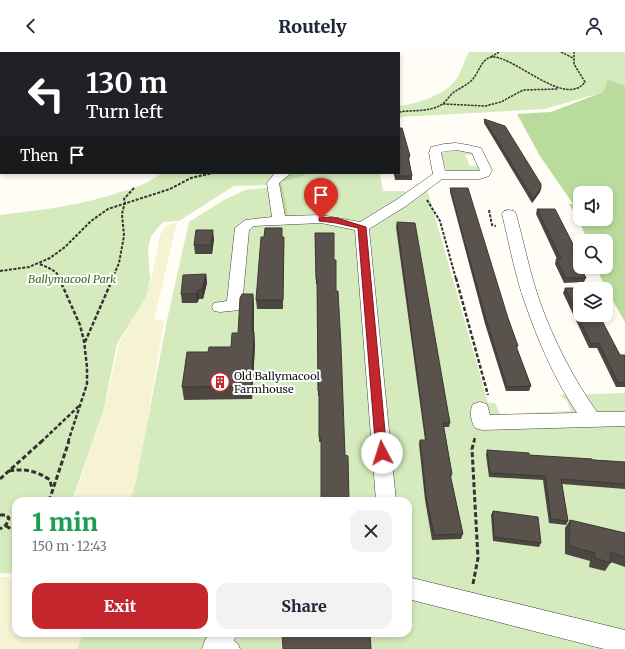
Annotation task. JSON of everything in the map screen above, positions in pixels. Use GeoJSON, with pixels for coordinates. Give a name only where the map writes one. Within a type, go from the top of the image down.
{"type":"FeatureCollection","features":[{"type":"Feature","properties":{"kind":"street"},"geometry":{"type":"LineString","coordinates":[[279,220],[273,183],[278,177],[283,174]]}},
{"type":"Feature","properties":{"kind":"street"},"geometry":{"type":"LineString","coordinates":[[220,306],[234,306],[240,237],[242,228],[250,223],[261,220],[337,221],[362,227],[401,203],[439,175]]}},
{"type":"Feature","properties":{"kind":"street"},"geometry":{"type":"LineString","coordinates":[[509,214],[532,302],[558,362],[575,395],[593,421]]}},
{"type":"Feature","properties":{"kind":"street"},"geometry":{"type":"LineString","coordinates":[[362,227],[386,497]]}},
{"type":"Feature","properties":{"kind":"street"},"geometry":{"type":"LineString","coordinates":[[480,409],[482,423],[625,419]]}},
{"type":"Feature","properties":{"kind":"street"},"geometry":{"type":"LineString","coordinates":[[412,589],[625,642]]}},
{"type":"Feature","properties":{"kind":"path"},"geometry":{"type":"LineString","coordinates":[[443,104],[452,94],[474,78],[485,61],[499,52]]}},
{"type":"Feature","properties":{"kind":"path"},"geometry":{"type":"LineString","coordinates":[[400,112],[443,104],[485,106],[501,102],[523,90],[578,88],[585,83],[572,58],[561,52]]}},
{"type":"Feature","properties":{"kind":"path"},"geometry":{"type":"LineString","coordinates":[[572,58],[574,52]]}},
{"type":"Feature","properties":{"kind":"path"},"geometry":{"type":"LineString","coordinates":[[490,58],[503,59],[554,87],[565,89]]}},
{"type":"Feature","properties":{"kind":"path"},"geometry":{"type":"LineString","coordinates":[[0,271],[18,270],[40,264],[60,252],[98,215],[125,202],[170,190],[192,178],[209,174]]}},
{"type":"Feature","properties":{"kind":"path"},"geometry":{"type":"LineString","coordinates":[[84,343],[118,262],[124,236],[122,214],[125,202],[124,199],[134,188]]}},
{"type":"Feature","properties":{"kind":"path"},"geometry":{"type":"LineString","coordinates":[[426,198],[440,221],[488,396],[480,409]]}},
{"type":"Feature","properties":{"kind":"path"},"geometry":{"type":"LineString","coordinates":[[40,264],[52,269],[58,274],[77,317],[84,343],[87,364],[87,384],[50,497]]}},
{"type":"Feature","properties":{"kind":"path"},"geometry":{"type":"LineString","coordinates":[[0,480],[81,405]]}},
{"type":"Feature","properties":{"kind":"path"},"geometry":{"type":"LineString","coordinates":[[472,589],[478,558],[472,449],[476,433]]}},
{"type":"Feature","properties":{"kind":"path"},"geometry":{"type":"LineString","coordinates":[[9,472],[20,469],[37,471],[50,480],[52,490]]}},
{"type":"Feature","properties":{"kind":"path"},"geometry":{"type":"LineString","coordinates":[[0,516],[6,515],[9,518],[9,522],[0,530]]}},
{"type":"Feature","properties":{"kind":"path"},"geometry":{"type":"LineString","coordinates":[[6,526],[12,530]]}},
{"type":"Feature","properties":{"kind":"shaded area"},"geometry":{"type":"Polygon","coordinates":[[[177,222],[154,320],[164,321],[135,497],[74,497],[106,402],[119,344],[144,298],[151,280],[160,235],[165,227],[177,222]]]}},
{"type":"Feature","properties":{"kind":"shaded area"},"geometry":{"type":"Polygon","coordinates":[[[0,577],[12,577],[12,637],[86,637],[82,649],[0,649],[0,577]]]}},
{"type":"Feature","properties":{"kind":"green space"},"geometry":{"type":"Polygon","coordinates":[[[469,52],[625,52],[625,86],[609,80],[604,92],[544,109],[400,117],[400,106],[414,103],[437,95],[450,86],[459,74],[469,52]]]}},
{"type":"Feature","properties":{"kind":"green space"},"geometry":{"type":"Polygon","coordinates":[[[607,79],[625,86],[625,322],[613,301],[613,282],[603,282],[599,274],[613,274],[613,234],[585,234],[581,226],[613,226],[613,186],[573,186],[573,204],[540,156],[517,114],[551,112],[603,92],[608,80],[607,79]]]}},
{"type":"Feature","properties":{"kind":"green space"},"geometry":{"type":"Polygon","coordinates":[[[448,150],[462,150],[471,152],[474,155],[465,155],[470,166],[479,166],[480,169],[473,172],[454,172],[446,170],[441,153],[448,150]]]}},
{"type":"Feature","properties":{"kind":"green space","name":"Ballymacool Park"},"geometry":{"type":"Polygon","coordinates":[[[160,174],[280,174],[273,180],[271,185],[234,186],[179,221],[163,222],[151,236],[148,248],[150,280],[146,297],[117,344],[104,408],[73,497],[12,497],[12,574],[0,573],[0,215],[47,209],[93,200],[139,186],[160,174]]]}},
{"type":"Feature","properties":{"kind":"green space"},"geometry":{"type":"Polygon","coordinates":[[[288,174],[309,174],[282,182],[288,214],[284,215],[278,181],[288,174]]]}},
{"type":"Feature","properties":{"kind":"green space"},"geometry":{"type":"Polygon","coordinates":[[[309,174],[380,174],[383,191],[404,191],[414,194],[426,185],[488,403],[495,403],[500,414],[571,411],[567,401],[560,395],[625,393],[625,649],[77,649],[82,637],[412,637],[412,497],[131,497],[136,482],[167,320],[189,222],[222,201],[245,190],[273,187],[288,214],[282,182],[309,174]]]}},
{"type":"Feature","properties":{"kind":"green space"},"geometry":{"type":"Polygon","coordinates":[[[569,204],[573,204],[573,211],[569,204]]]}},
{"type":"Feature","properties":{"kind":"building"},"geometry":{"type":"Polygon","coordinates":[[[484,119],[505,126],[541,184],[541,188],[533,199],[484,119]]]}},
{"type":"Feature","properties":{"kind":"building"},"geometry":{"type":"Polygon","coordinates":[[[400,128],[402,128],[410,156],[408,156],[412,176],[395,176],[395,174],[400,174],[400,128]]]}},
{"type":"Feature","properties":{"kind":"building"},"geometry":{"type":"Polygon","coordinates":[[[450,188],[468,188],[518,346],[516,346],[531,386],[507,387],[486,319],[450,188]]]}},
{"type":"Feature","properties":{"kind":"building"},"geometry":{"type":"Polygon","coordinates":[[[537,209],[555,209],[573,244],[573,274],[584,274],[586,278],[566,278],[556,259],[561,259],[537,209]]]}},
{"type":"Feature","properties":{"kind":"building"},"geometry":{"type":"Polygon","coordinates":[[[397,222],[415,223],[450,423],[443,423],[452,474],[450,474],[463,534],[434,535],[426,496],[420,440],[426,440],[397,222]]]}},
{"type":"Feature","properties":{"kind":"building"},"geometry":{"type":"Polygon","coordinates":[[[265,228],[282,228],[282,237],[284,237],[283,300],[256,300],[261,237],[264,237],[265,228]]]}},
{"type":"Feature","properties":{"kind":"building"},"geometry":{"type":"Polygon","coordinates":[[[196,230],[213,230],[211,245],[194,245],[196,230]]]}},
{"type":"Feature","properties":{"kind":"building"},"geometry":{"type":"Polygon","coordinates":[[[315,233],[334,233],[334,260],[336,260],[336,291],[338,291],[341,346],[345,455],[348,456],[349,497],[321,497],[321,437],[319,437],[315,233]]]}},
{"type":"Feature","properties":{"kind":"building"},"geometry":{"type":"Polygon","coordinates":[[[206,274],[202,290],[198,290],[196,294],[181,294],[183,275],[206,274]]]}},
{"type":"Feature","properties":{"kind":"building"},"geometry":{"type":"Polygon","coordinates":[[[565,288],[573,288],[573,305],[565,288]]]}},
{"type":"Feature","properties":{"kind":"building"},"geometry":{"type":"Polygon","coordinates":[[[242,294],[253,294],[252,332],[254,332],[251,386],[182,387],[187,352],[208,352],[209,347],[231,347],[232,333],[238,333],[240,298],[242,294]]]}},
{"type":"Feature","properties":{"kind":"building"},"geometry":{"type":"Polygon","coordinates":[[[581,322],[603,322],[620,355],[625,355],[625,382],[618,383],[599,343],[591,344],[581,322]]]}},
{"type":"Feature","properties":{"kind":"building"},"geometry":{"type":"Polygon","coordinates":[[[487,450],[529,453],[529,455],[625,462],[625,484],[561,479],[568,521],[551,519],[545,476],[490,473],[487,450]]]}},
{"type":"Feature","properties":{"kind":"building"},"geometry":{"type":"Polygon","coordinates":[[[493,511],[538,517],[541,543],[494,537],[493,511]]]}},
{"type":"Feature","properties":{"kind":"building"},"geometry":{"type":"Polygon","coordinates":[[[570,520],[625,533],[625,557],[610,552],[611,563],[595,558],[595,553],[569,546],[570,520]]]}},
{"type":"Feature","properties":{"kind":"building"},"geometry":{"type":"Polygon","coordinates":[[[282,637],[370,637],[371,649],[283,649],[282,637]]]}},
{"type":"Feature","properties":{"kind":"place","name":"Old Ballymacool Farmhouse"},"geometry":{"type":"Point","coordinates":[220,382]}},
{"type":"Feature","properties":{"kind":"route"},"geometry":{"type":"LineString","coordinates":[[321,219],[362,227],[382,453]]}}]}
